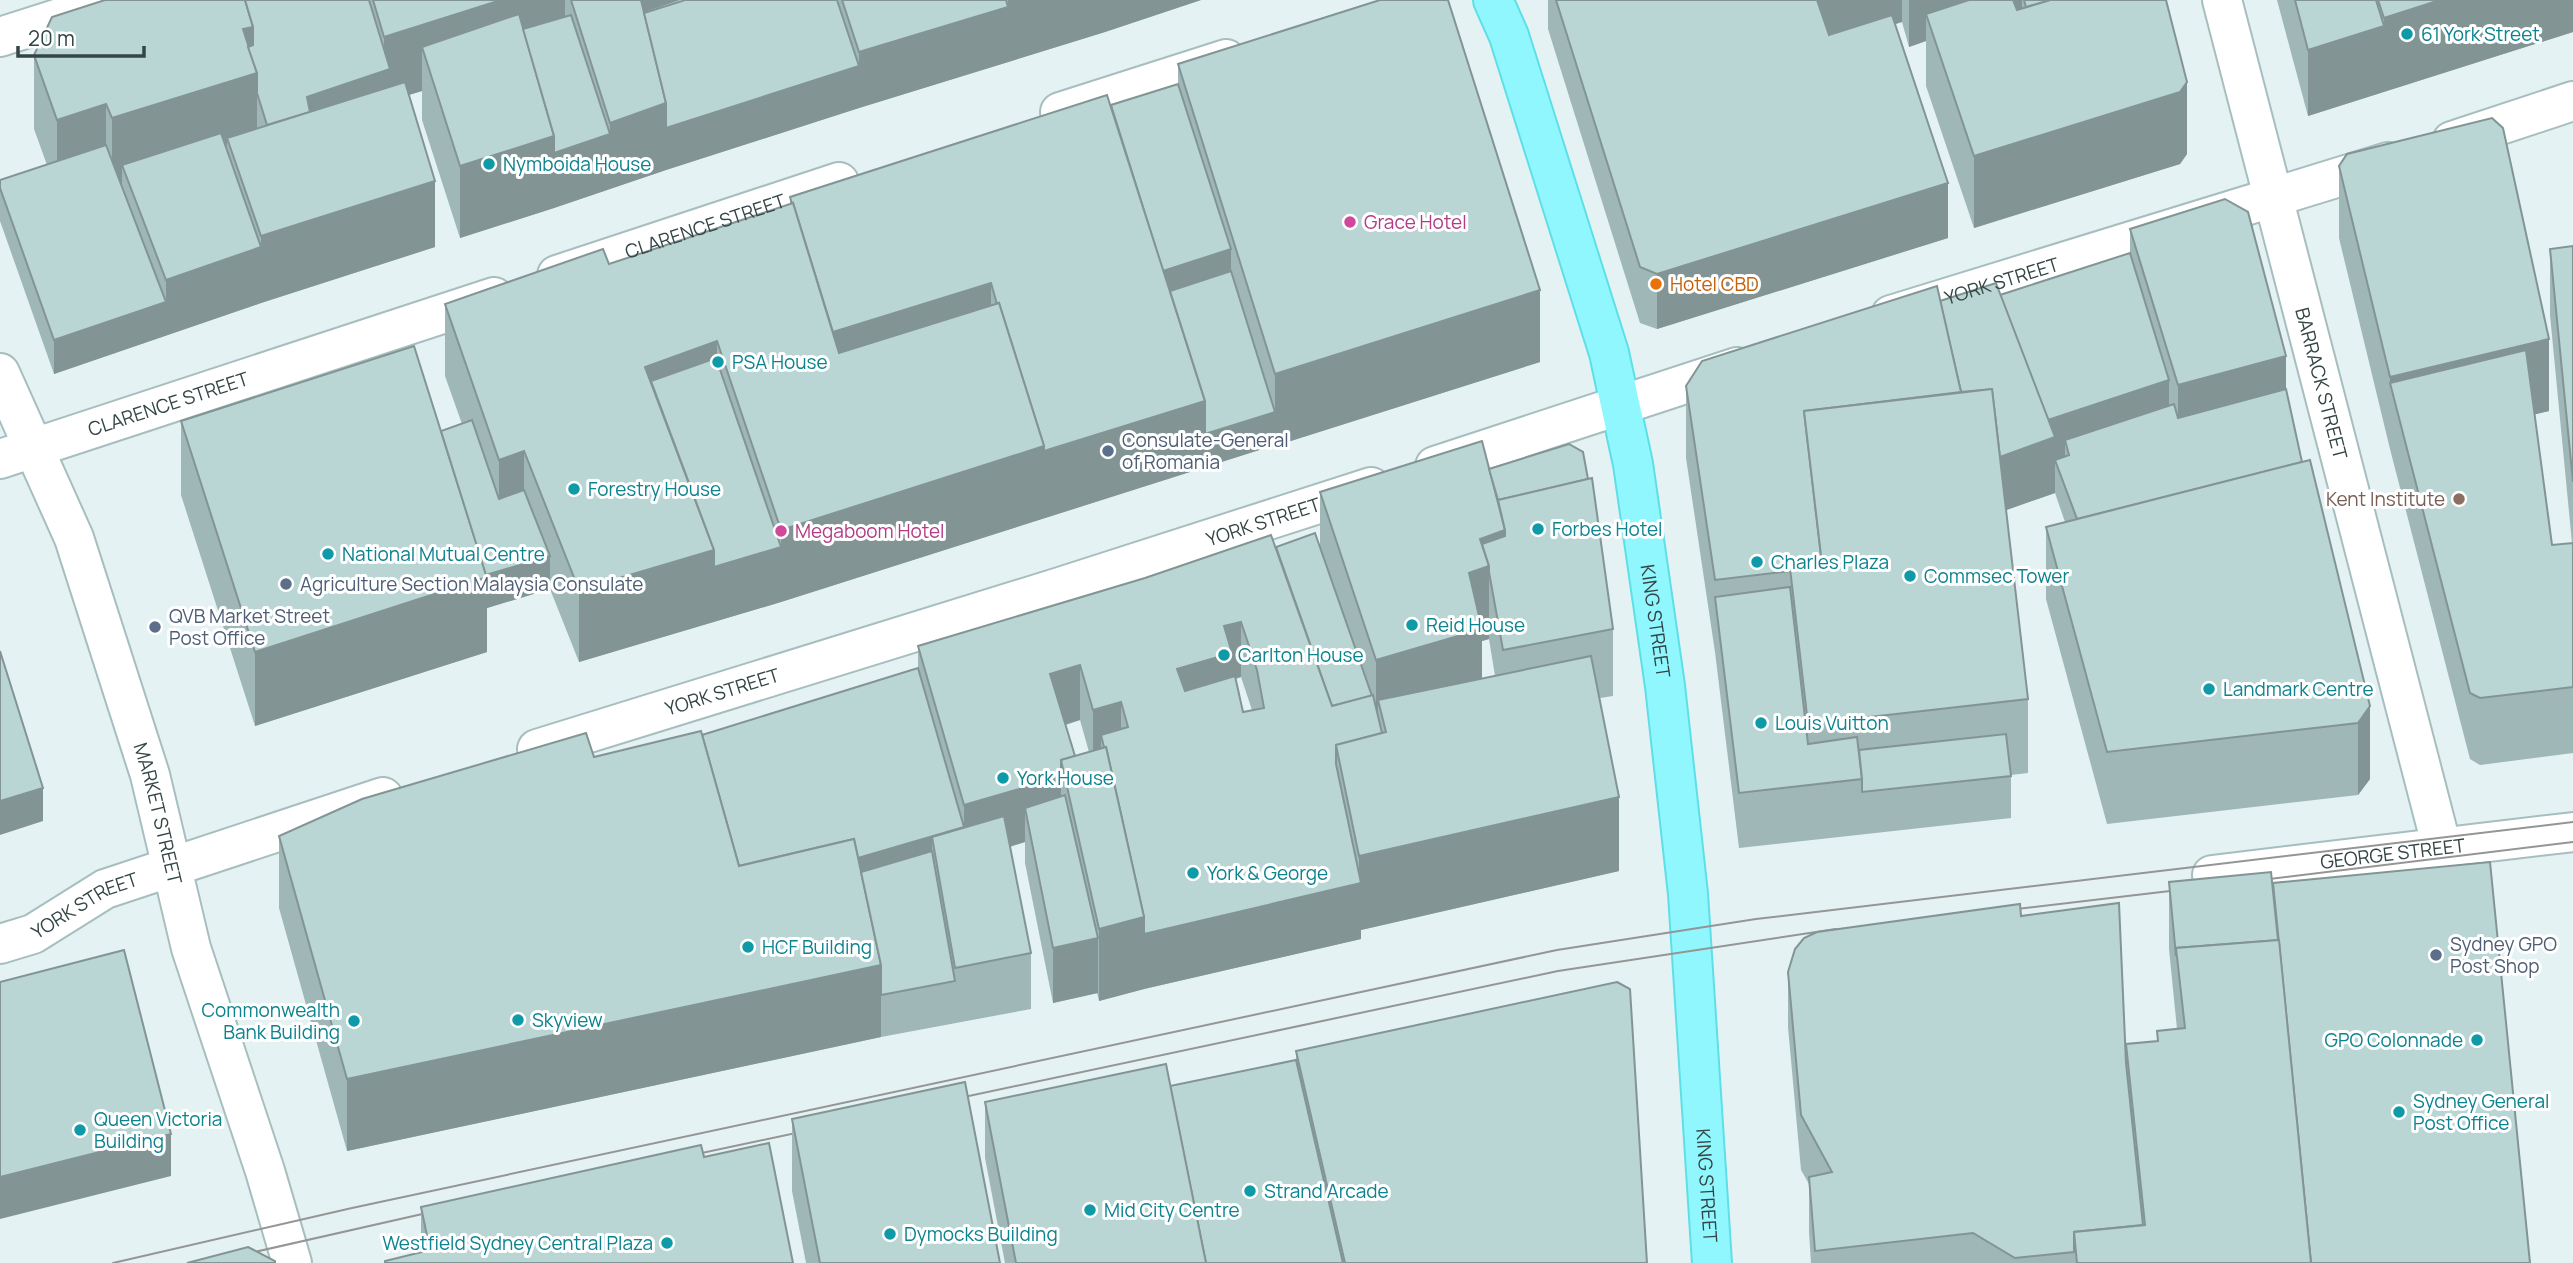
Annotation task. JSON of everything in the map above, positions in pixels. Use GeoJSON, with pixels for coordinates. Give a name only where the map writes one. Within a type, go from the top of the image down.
{"type":"FeatureCollection","features":[{"type":"Feature","properties":{"kind":"main road","name":"KING STREET"},"geometry":{"type":"LineString","coordinates":[[1493,0],[1509,36],[1609,353],[1622,407],[1665,686],[1681,834],[1697,1010],[1712,1263]]}},
{"type":"Feature","properties":{"kind":"street"},"geometry":{"type":"LineString","coordinates":[[0,37],[116,0]]}},
{"type":"Feature","properties":{"kind":"street","name":"BARRACK STREET"},"geometry":{"type":"LineString","coordinates":[[2222,0],[2442,848]]}},
{"type":"Feature","properties":{"kind":"street"},"geometry":{"type":"LineString","coordinates":[[1031,122],[1256,50]]}},
{"type":"Feature","properties":{"kind":"street","name":"YORK STREET"},"geometry":{"type":"LineString","coordinates":[[1862,324],[2273,199],[2573,101]]}},
{"type":"Feature","properties":{"kind":"street","name":"CLARENCE STREET"},"geometry":{"type":"LineString","coordinates":[[16,454],[878,170]]}},
{"type":"Feature","properties":{"kind":"street","name":"YORK STREET"},"geometry":{"type":"LineString","coordinates":[[503,759],[1060,587],[1622,407],[1776,354]]}},
{"type":"Feature","properties":{"kind":"street","name":"MARKET STREET"},"geometry":{"type":"LineString","coordinates":[[0,373],[16,454],[74,538],[150,775],[191,948],[265,1171],[292,1263]]}},
{"type":"Feature","properties":{"kind":"street","name":"YORK STREET"},"geometry":{"type":"LineString","coordinates":[[0,944],[33,934],[104,889],[410,788]]}},
{"type":"Feature","properties":{"kind":"street","name":"GEORGE STREET"},"geometry":{"type":"LineString","coordinates":[[2212,875],[2573,832]]}},
{"type":"Feature","properties":{"kind":"building"},"geometry":{"type":"Polygon","coordinates":[[[105,0],[245,0],[253,27],[243,29],[257,73],[112,118],[106,104],[57,120],[34,55],[52,17],[105,0]]]}},
{"type":"Feature","properties":{"kind":"building"},"geometry":{"type":"Polygon","coordinates":[[[245,0],[369,0],[390,69],[307,97],[310,112],[267,125],[257,93],[257,73],[248,47],[253,45],[253,27],[245,0]]]}},
{"type":"Feature","properties":{"kind":"building"},"geometry":{"type":"Polygon","coordinates":[[[373,0],[501,0],[384,37],[373,0]]]}},
{"type":"Feature","properties":{"kind":"building"},"geometry":{"type":"Polygon","coordinates":[[[571,0],[641,0],[666,103],[610,123],[571,0]]]}},
{"type":"Feature","properties":{"kind":"building"},"geometry":{"type":"Polygon","coordinates":[[[685,0],[837,0],[859,66],[666,128],[666,103],[644,13],[685,0]]]}},
{"type":"Feature","properties":{"kind":"building"},"geometry":{"type":"Polygon","coordinates":[[[842,0],[1006,0],[1008,7],[859,52],[842,0]]]}},
{"type":"Feature","properties":{"kind":"building","name":"Grace Hotel"},"geometry":{"type":"Polygon","coordinates":[[[1380,0],[1448,0],[1540,290],[1275,374],[1178,64],[1380,0]]]}},
{"type":"Feature","properties":{"kind":"building"},"geometry":{"type":"Polygon","coordinates":[[[1556,0],[1817,0],[1829,35],[1892,15],[1948,183],[1657,274],[1640,267],[1556,0]]]}},
{"type":"Feature","properties":{"kind":"building"},"geometry":{"type":"Polygon","coordinates":[[[1969,0],[2013,0],[2017,10],[2050,0],[2166,0],[2187,82],[2180,92],[1974,156],[1926,14],[1969,0]]]}},
{"type":"Feature","properties":{"kind":"building"},"geometry":{"type":"Polygon","coordinates":[[[2024,0],[2050,0],[2026,7],[2024,0]]]}},
{"type":"Feature","properties":{"kind":"building"},"geometry":{"type":"Polygon","coordinates":[[[2295,0],[2376,0],[2384,26],[2308,50],[2295,0]]]}},
{"type":"Feature","properties":{"kind":"building"},"geometry":{"type":"Polygon","coordinates":[[[2378,0],[2440,0],[2384,18],[2378,0]]]}},
{"type":"Feature","properties":{"kind":"building"},"geometry":{"type":"Polygon","coordinates":[[[519,14],[554,136],[460,166],[422,47],[519,14]]]}},
{"type":"Feature","properties":{"kind":"building"},"geometry":{"type":"Polygon","coordinates":[[[571,15],[610,134],[554,153],[554,136],[523,29],[571,15]]]}},
{"type":"Feature","properties":{"kind":"building"},"geometry":{"type":"Polygon","coordinates":[[[405,82],[435,181],[261,236],[227,138],[405,82]]]}},
{"type":"Feature","properties":{"kind":"building"},"geometry":{"type":"Polygon","coordinates":[[[1178,84],[1231,249],[1163,271],[1111,105],[1178,84]]]}},
{"type":"Feature","properties":{"kind":"building"},"geometry":{"type":"Polygon","coordinates":[[[1107,95],[1205,401],[1044,451],[991,283],[833,332],[790,197],[1107,95]]]}},
{"type":"Feature","properties":{"kind":"building"},"geometry":{"type":"Polygon","coordinates":[[[2492,118],[2503,128],[2549,339],[2390,377],[2339,166],[2347,154],[2492,118]]]}},
{"type":"Feature","properties":{"kind":"building"},"geometry":{"type":"Polygon","coordinates":[[[221,133],[261,247],[166,280],[122,165],[221,133]]]}},
{"type":"Feature","properties":{"kind":"building"},"geometry":{"type":"Polygon","coordinates":[[[106,145],[166,302],[54,340],[0,188],[0,180],[106,145]]]}},
{"type":"Feature","properties":{"kind":"building"},"geometry":{"type":"Polygon","coordinates":[[[2225,199],[2248,212],[2286,356],[2178,385],[2130,229],[2225,199]]]}},
{"type":"Feature","properties":{"kind":"building"},"geometry":{"type":"Polygon","coordinates":[[[793,203],[839,353],[999,303],[1044,446],[781,530],[717,341],[645,367],[714,550],[579,590],[524,451],[499,460],[445,304],[603,249],[609,264],[793,203]]]}},
{"type":"Feature","properties":{"kind":"building"},"geometry":{"type":"Polygon","coordinates":[[[2573,246],[2573,482],[2550,249],[2573,246]]]}},
{"type":"Feature","properties":{"kind":"building"},"geometry":{"type":"Polygon","coordinates":[[[2130,253],[2169,380],[2048,420],[2000,295],[2130,253]]]}},
{"type":"Feature","properties":{"kind":"building"},"geometry":{"type":"Polygon","coordinates":[[[1231,271],[1275,412],[1205,434],[1205,401],[1170,291],[1231,271]]]}},
{"type":"Feature","properties":{"kind":"building"},"geometry":{"type":"Polygon","coordinates":[[[1996,283],[2055,437],[2000,457],[1992,389],[1961,392],[1940,301],[1996,283]]]}},
{"type":"Feature","properties":{"kind":"building"},"geometry":{"type":"Polygon","coordinates":[[[1937,286],[1961,392],[1804,411],[1822,564],[1790,568],[1790,571],[1715,580],[1686,386],[1702,361],[1937,286]]]}},
{"type":"Feature","properties":{"kind":"building","name":"National Mutual Centre"},"geometry":{"type":"Polygon","coordinates":[[[414,346],[487,577],[255,652],[181,421],[414,346]]]}},
{"type":"Feature","properties":{"kind":"building"},"geometry":{"type":"Polygon","coordinates":[[[2526,350],[2552,545],[2573,543],[2573,687],[2480,698],[2470,693],[2390,383],[2526,350]]]}},
{"type":"Feature","properties":{"kind":"building"},"geometry":{"type":"Polygon","coordinates":[[[716,358],[781,547],[714,567],[714,550],[651,381],[716,358]]]}},
{"type":"Feature","properties":{"kind":"building","name":"Commsec Tower"},"geometry":{"type":"Polygon","coordinates":[[[1992,389],[2028,699],[1808,724],[1790,568],[1822,564],[1804,411],[1992,389]]]}},
{"type":"Feature","properties":{"kind":"building"},"geometry":{"type":"Polygon","coordinates":[[[2286,389],[2302,462],[2077,519],[2055,460],[2069,455],[2065,440],[2174,404],[2178,418],[2286,389]]]}},
{"type":"Feature","properties":{"kind":"building"},"geometry":{"type":"Polygon","coordinates":[[[472,420],[499,499],[524,490],[550,556],[486,575],[441,431],[472,420]]]}},
{"type":"Feature","properties":{"kind":"building"},"geometry":{"type":"Polygon","coordinates":[[[1482,441],[1505,530],[1480,539],[1489,566],[1469,573],[1482,629],[1376,660],[1320,492],[1482,441]]]}},
{"type":"Feature","properties":{"kind":"building"},"geometry":{"type":"Polygon","coordinates":[[[1569,444],[1583,452],[1588,479],[1498,500],[1489,469],[1569,444]]]}},
{"type":"Feature","properties":{"kind":"building","name":"Landmark Centre"},"geometry":{"type":"Polygon","coordinates":[[[2310,460],[2370,706],[2358,723],[2107,752],[2046,527],[2310,460]]]}},
{"type":"Feature","properties":{"kind":"building"},"geometry":{"type":"Polygon","coordinates":[[[1592,478],[1613,629],[1503,650],[1489,566],[1482,544],[1505,536],[1498,500],[1592,478]]]}},
{"type":"Feature","properties":{"kind":"building"},"geometry":{"type":"Polygon","coordinates":[[[1315,533],[1372,696],[1332,706],[1276,547],[1315,533]]]}},
{"type":"Feature","properties":{"kind":"building"},"geometry":{"type":"Polygon","coordinates":[[[1271,535],[1332,706],[1373,695],[1382,733],[1336,745],[1336,764],[1361,883],[1144,934],[1144,917],[1106,747],[1101,735],[1128,727],[1121,702],[1093,710],[1080,665],[1050,674],[1075,756],[1061,760],[1061,777],[964,805],[918,646],[1145,578],[1271,535]],[[1241,622],[1224,626],[1232,653],[1177,669],[1185,691],[1235,676],[1243,712],[1264,708],[1257,670],[1241,622]]]}},
{"type":"Feature","properties":{"kind":"building"},"geometry":{"type":"Polygon","coordinates":[[[1790,587],[1808,744],[1857,737],[1862,779],[1739,793],[1715,597],[1790,587]]]}},
{"type":"Feature","properties":{"kind":"building"},"geometry":{"type":"Polygon","coordinates":[[[0,651],[43,788],[0,801],[0,651]]]}},
{"type":"Feature","properties":{"kind":"building"},"geometry":{"type":"Polygon","coordinates":[[[1591,656],[1619,797],[1359,856],[1336,745],[1386,732],[1378,700],[1591,656]]]}},
{"type":"Feature","properties":{"kind":"building"},"geometry":{"type":"Polygon","coordinates":[[[918,668],[964,827],[858,858],[854,839],[739,866],[702,735],[918,668]]]}},
{"type":"Feature","properties":{"kind":"building"},"geometry":{"type":"Polygon","coordinates":[[[701,731],[739,866],[854,839],[881,965],[347,1079],[279,836],[362,799],[586,733],[594,757],[701,731]]]}},
{"type":"Feature","properties":{"kind":"building"},"geometry":{"type":"Polygon","coordinates":[[[2006,734],[2011,776],[1862,792],[1859,750],[2006,734]]]}},
{"type":"Feature","properties":{"kind":"building"},"geometry":{"type":"Polygon","coordinates":[[[1106,747],[1144,917],[1099,929],[1061,760],[1106,747]]]}},
{"type":"Feature","properties":{"kind":"building"},"geometry":{"type":"Polygon","coordinates":[[[1065,795],[1098,938],[1053,948],[1025,808],[1065,795]]]}},
{"type":"Feature","properties":{"kind":"building"},"geometry":{"type":"Polygon","coordinates":[[[1004,816],[1031,953],[955,968],[932,837],[1004,816]]]}},
{"type":"Feature","properties":{"kind":"building"},"geometry":{"type":"Polygon","coordinates":[[[932,851],[955,981],[881,995],[881,965],[861,872],[932,851]]]}},
{"type":"Feature","properties":{"kind":"building","name":"Sydney General Post Office"},"geometry":{"type":"Polygon","coordinates":[[[2490,862],[2530,1263],[2311,1263],[2273,883],[2490,862]]]}},
{"type":"Feature","properties":{"kind":"building"},"geometry":{"type":"Polygon","coordinates":[[[2271,872],[2278,940],[2176,948],[2176,956],[2169,882],[2271,872]]]}},
{"type":"Feature","properties":{"kind":"building"},"geometry":{"type":"Polygon","coordinates":[[[2119,903],[2126,1063],[2143,1225],[2074,1232],[2074,1252],[2015,1258],[1973,1233],[1815,1251],[1809,1177],[1832,1172],[1801,1115],[1788,972],[1795,949],[1804,938],[1817,932],[2020,904],[2021,916],[2119,903]]]}},
{"type":"Feature","properties":{"kind":"building"},"geometry":{"type":"Polygon","coordinates":[[[2279,940],[2311,1263],[2077,1263],[2074,1232],[2145,1225],[2126,1044],[2158,1041],[2157,1031],[2185,1028],[2176,948],[2279,940]]]}},
{"type":"Feature","properties":{"kind":"building","name":"Queen Victoria Building"},"geometry":{"type":"Polygon","coordinates":[[[124,950],[171,1134],[0,1177],[0,982],[124,950]]]}},
{"type":"Feature","properties":{"kind":"building"},"geometry":{"type":"Polygon","coordinates":[[[1617,982],[1630,989],[1647,1263],[1345,1263],[1296,1051],[1617,982]]]}},
{"type":"Feature","properties":{"kind":"building","name":"Strand Arcade"},"geometry":{"type":"Polygon","coordinates":[[[1296,1060],[1343,1263],[1206,1263],[1170,1086],[1296,1060]]]}},
{"type":"Feature","properties":{"kind":"building","name":"Mid City Centre"},"geometry":{"type":"Polygon","coordinates":[[[1166,1064],[1206,1263],[1016,1263],[985,1102],[1166,1064]]]}},
{"type":"Feature","properties":{"kind":"building"},"geometry":{"type":"Polygon","coordinates":[[[965,1082],[1000,1263],[820,1263],[792,1119],[965,1082]]]}},
{"type":"Feature","properties":{"kind":"building"},"geometry":{"type":"Polygon","coordinates":[[[769,1143],[793,1263],[385,1263],[430,1250],[421,1207],[701,1145],[704,1157],[769,1143]]]}},
{"type":"Feature","properties":{"kind":"building"},"geometry":{"type":"Polygon","coordinates":[[[248,1247],[275,1263],[187,1263],[248,1247]]]}},
{"type":"Feature","properties":{"kind":"tram line"},"geometry":{"type":"LineString","coordinates":[[113,1263],[352,1208],[1557,950],[1756,919],[2573,822]]}},
{"type":"Feature","properties":{"kind":"tram line"},"geometry":{"type":"LineString","coordinates":[[2253,881],[2573,842]]}},
{"type":"Feature","properties":{"kind":"tram line"},"geometry":{"type":"LineString","coordinates":[[2000,911],[2187,889]]}},
{"type":"Feature","properties":{"kind":"tram line"},"geometry":{"type":"LineString","coordinates":[[950,1100],[1558,971],[1836,929]]}},
{"type":"Feature","properties":{"kind":"tram line"},"geometry":{"type":"LineString","coordinates":[[683,1157],[810,1130]]}},
{"type":"Feature","properties":{"kind":"tram line"},"geometry":{"type":"LineString","coordinates":[[206,1263],[440,1210]]}},
{"type":"Feature","properties":{"kind":"place","name":"61 York Street"},"geometry":{"type":"Point","coordinates":[2407,34]}},
{"type":"Feature","properties":{"kind":"place","name":"Nymboida House"},"geometry":{"type":"Point","coordinates":[489,164]}},
{"type":"Feature","properties":{"kind":"place","name":"Grace Hotel"},"geometry":{"type":"Point","coordinates":[1350,222]}},
{"type":"Feature","properties":{"kind":"place","name":"Hotel CBD"},"geometry":{"type":"Point","coordinates":[1656,284]}},
{"type":"Feature","properties":{"kind":"place","name":"PSA House"},"geometry":{"type":"Point","coordinates":[718,362]}},
{"type":"Feature","properties":{"kind":"place","name":"Consulate-General of Romania"},"geometry":{"type":"Point","coordinates":[1108,451]}},
{"type":"Feature","properties":{"kind":"place","name":"Forestry House"},"geometry":{"type":"Point","coordinates":[574,489]}},
{"type":"Feature","properties":{"kind":"place","name":"Kent Institute"},"geometry":{"type":"Point","coordinates":[2459,499]}},
{"type":"Feature","properties":{"kind":"place","name":"Forbes Hotel"},"geometry":{"type":"Point","coordinates":[1538,529]}},
{"type":"Feature","properties":{"kind":"place","name":"Megaboom Hotel"},"geometry":{"type":"Point","coordinates":[781,531]}},
{"type":"Feature","properties":{"kind":"place","name":"National Mutual Centre"},"geometry":{"type":"Point","coordinates":[328,554]}},
{"type":"Feature","properties":{"kind":"place","name":"Charles Plaza"},"geometry":{"type":"Point","coordinates":[1757,562]}},
{"type":"Feature","properties":{"kind":"place","name":"Commsec Tower"},"geometry":{"type":"Point","coordinates":[1910,576]}},
{"type":"Feature","properties":{"kind":"place","name":"Agriculture Section Malaysia Consulate"},"geometry":{"type":"Point","coordinates":[286,584]}},
{"type":"Feature","properties":{"kind":"place","name":"Reid House"},"geometry":{"type":"Point","coordinates":[1412,625]}},
{"type":"Feature","properties":{"kind":"place","name":"QVB Market Street Post Office"},"geometry":{"type":"Point","coordinates":[155,627]}},
{"type":"Feature","properties":{"kind":"place","name":"Carlton House"},"geometry":{"type":"Point","coordinates":[1224,655]}},
{"type":"Feature","properties":{"kind":"place","name":"Landmark Centre"},"geometry":{"type":"Point","coordinates":[2209,689]}},
{"type":"Feature","properties":{"kind":"place","name":"Louis Vuitton"},"geometry":{"type":"Point","coordinates":[1761,723]}},
{"type":"Feature","properties":{"kind":"place","name":"York House"},"geometry":{"type":"Point","coordinates":[1003,778]}},
{"type":"Feature","properties":{"kind":"place","name":"York & George"},"geometry":{"type":"Point","coordinates":[1193,873]}},
{"type":"Feature","properties":{"kind":"place","name":"HCF Building"},"geometry":{"type":"Point","coordinates":[748,947]}},
{"type":"Feature","properties":{"kind":"place","name":"Sydney GPO Post Shop"},"geometry":{"type":"Point","coordinates":[2436,955]}},
{"type":"Feature","properties":{"kind":"place","name":"Skyview"},"geometry":{"type":"Point","coordinates":[518,1020]}},
{"type":"Feature","properties":{"kind":"place","name":"Commonwealth Bank Building"},"geometry":{"type":"Point","coordinates":[354,1021]}},
{"type":"Feature","properties":{"kind":"place","name":"GPO Colonnade"},"geometry":{"type":"Point","coordinates":[2477,1040]}},
{"type":"Feature","properties":{"kind":"place","name":"Sydney General Post Office"},"geometry":{"type":"Point","coordinates":[2399,1112]}},
{"type":"Feature","properties":{"kind":"place","name":"Queen Victoria Building"},"geometry":{"type":"Point","coordinates":[80,1130]}},
{"type":"Feature","properties":{"kind":"place","name":"Strand Arcade"},"geometry":{"type":"Point","coordinates":[1250,1191]}},
{"type":"Feature","properties":{"kind":"place","name":"Mid City Centre"},"geometry":{"type":"Point","coordinates":[1090,1210]}},
{"type":"Feature","properties":{"kind":"place","name":"Dymocks Building"},"geometry":{"type":"Point","coordinates":[890,1234]}},
{"type":"Feature","properties":{"kind":"place","name":"Westfield Sydney Central Plaza"},"geometry":{"type":"Point","coordinates":[667,1243]}}]}
